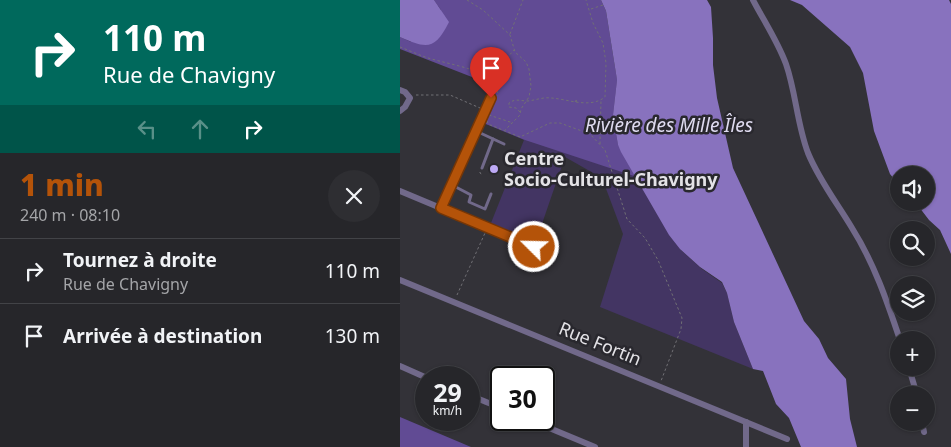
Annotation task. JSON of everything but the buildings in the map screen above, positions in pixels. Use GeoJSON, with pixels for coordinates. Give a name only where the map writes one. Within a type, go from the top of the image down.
{"type":"FeatureCollection","features":[{"type":"Feature","properties":{"kind":"street"},"geometry":{"type":"LineString","coordinates":[[753,0],[780,48],[787,66],[808,153],[826,188],[852,228],[870,261],[897,331]]}},
{"type":"Feature","properties":{"kind":"street"},"geometry":{"type":"LineString","coordinates":[[400,90],[408,94],[410,98],[405,107],[400,110]]}},
{"type":"Feature","properties":{"kind":"street"},"geometry":{"type":"LineString","coordinates":[[441,208],[476,131],[493,99]]}},
{"type":"Feature","properties":{"kind":"street"},"geometry":{"type":"LineString","coordinates":[[400,191],[534,247]]}},
{"type":"Feature","properties":{"kind":"street","name":"Rue Fortin"},"geometry":{"type":"LineString","coordinates":[[400,280],[788,439]]}},
{"type":"Feature","properties":{"kind":"street"},"geometry":{"type":"LineString","coordinates":[[400,366],[415,373]]}},
{"type":"Feature","properties":{"kind":"street"},"geometry":{"type":"LineString","coordinates":[[746,422],[746,447]]}},
{"type":"Feature","properties":{"kind":"street"},"geometry":{"type":"LineString","coordinates":[[555,430],[595,447]]}},
{"type":"Feature","properties":{"kind":"lane"},"geometry":{"type":"LineString","coordinates":[[476,131],[504,144]]}},
{"type":"Feature","properties":{"kind":"lane"},"geometry":{"type":"LineString","coordinates":[[482,168],[494,139]]}},
{"type":"Feature","properties":{"kind":"lane"},"geometry":{"type":"LineString","coordinates":[[451,185],[471,195],[469,202],[485,209],[491,194]]}},
{"type":"Feature","properties":{"kind":"path"},"geometry":{"type":"LineString","coordinates":[[467,0],[484,10],[486,14],[510,34]]}},
{"type":"Feature","properties":{"kind":"path"},"geometry":{"type":"LineString","coordinates":[[505,131],[520,115],[531,86],[526,62],[514,50],[510,34],[523,0]]}},
{"type":"Feature","properties":{"kind":"path"},"geometry":{"type":"LineString","coordinates":[[520,112],[516,108],[509,106],[509,103],[517,100],[526,101],[545,98],[575,103],[601,100],[605,97],[606,63],[603,43],[593,23],[586,0]]}},
{"type":"Feature","properties":{"kind":"path"},"geometry":{"type":"LineString","coordinates":[[590,9],[603,5]]}},
{"type":"Feature","properties":{"kind":"path"},"geometry":{"type":"LineString","coordinates":[[400,47],[489,77],[496,86],[498,93],[493,99]]}},
{"type":"Feature","properties":{"kind":"path"},"geometry":{"type":"LineString","coordinates":[[489,77],[514,50]]}},
{"type":"Feature","properties":{"kind":"path"},"geometry":{"type":"LineString","coordinates":[[408,94],[450,95],[486,113],[514,123]]}},
{"type":"Feature","properties":{"kind":"path"},"geometry":{"type":"LineString","coordinates":[[600,145],[601,100]]}},
{"type":"Feature","properties":{"kind":"path"},"geometry":{"type":"LineString","coordinates":[[486,113],[492,108]]}},
{"type":"Feature","properties":{"kind":"path"},"geometry":{"type":"LineString","coordinates":[[486,113],[488,124],[520,137],[550,122],[560,123],[590,134],[605,150],[627,219],[650,245],[682,318],[681,329],[660,385]]}},
{"type":"Feature","properties":{"kind":"path"},"geometry":{"type":"LineString","coordinates":[[454,302],[487,227]]}},
{"type":"Feature","properties":{"kind":"shaded area"},"geometry":{"type":"Polygon","coordinates":[[[400,0],[601,0],[637,177],[682,251],[702,269],[722,283],[727,293],[734,322],[753,369],[600,307],[623,234],[602,178],[565,157],[534,247],[489,228],[524,140],[481,122],[495,86],[489,77],[400,43],[400,0]]]}},
{"type":"Feature","properties":{"kind":"shaded area"},"geometry":{"type":"Polygon","coordinates":[[[434,0],[601,0],[606,11],[617,80],[613,115],[618,145],[637,177],[525,140],[481,122],[495,86],[400,49],[400,37],[411,42],[441,10],[434,0]]]}},
{"type":"Feature","properties":{"kind":"shaded area"},"geometry":{"type":"Polygon","coordinates":[[[400,417],[415,423],[415,431],[433,431],[471,447],[400,447],[400,417]]]}},
{"type":"Feature","properties":{"kind":"water"},"geometry":{"type":"Polygon","coordinates":[[[400,0],[434,0],[449,22],[439,38],[434,42],[424,45],[400,37],[400,0]]]}},
{"type":"Feature","properties":{"kind":"water","name":"Rivière des Mille Îles"},"geometry":{"type":"Polygon","coordinates":[[[601,0],[707,0],[711,7],[713,65],[717,98],[733,168],[804,321],[819,339],[828,358],[846,379],[850,419],[857,447],[801,447],[789,418],[776,404],[763,371],[753,369],[734,322],[727,293],[722,282],[700,267],[680,249],[669,235],[621,152],[613,115],[617,80],[606,11],[601,0]]]}},
{"type":"Feature","properties":{"kind":"water"},"geometry":{"type":"Polygon","coordinates":[[[790,0],[949,0],[951,4],[951,254],[940,230],[935,225],[935,221],[930,221],[922,211],[935,211],[935,166],[890,166],[890,174],[874,131],[863,73],[850,47],[802,5],[790,0]]]}},
{"type":"Feature","properties":{"kind":"place","name":"Centre Socio-Culturel-Chavigny"},"geometry":{"type":"Point","coordinates":[494,169]}},
{"type":"Feature","properties":{"kind":"route"},"geometry":{"type":"LineString","coordinates":[[491,98],[441,208],[534,247]]}}]}
